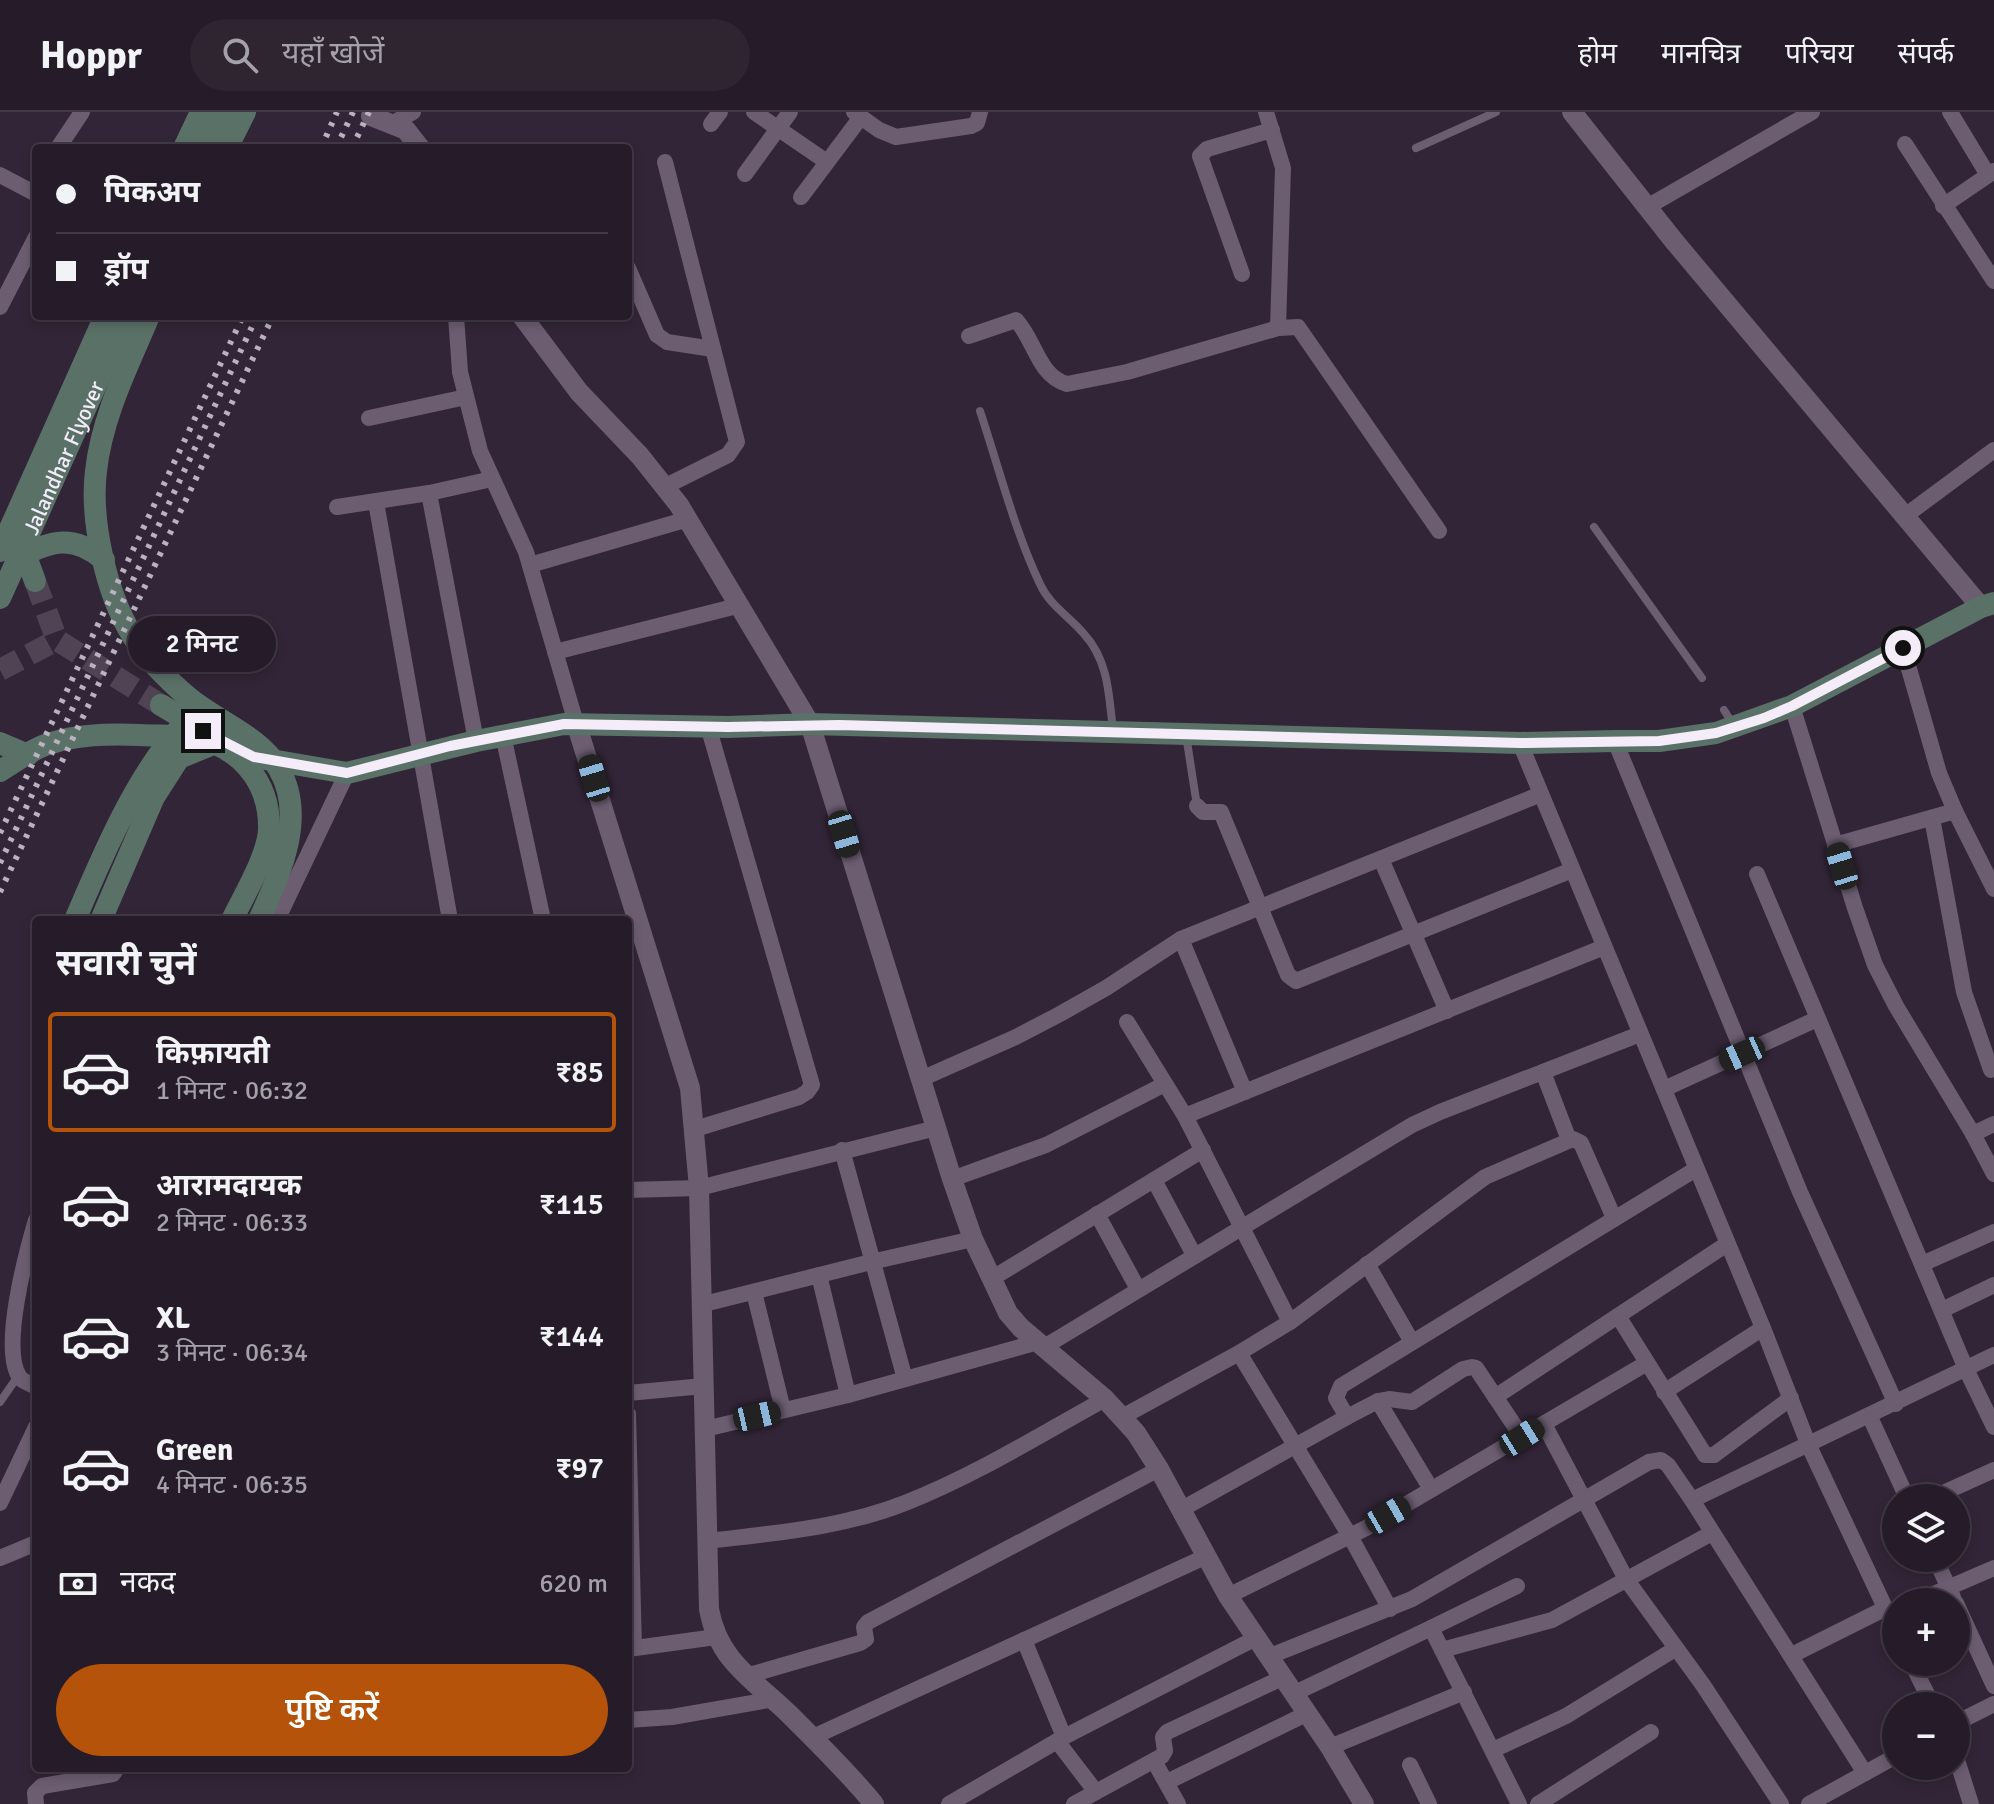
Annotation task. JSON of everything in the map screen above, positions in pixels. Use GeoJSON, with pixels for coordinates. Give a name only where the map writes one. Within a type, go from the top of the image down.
{"type":"FeatureCollection","features":[{"type":"Feature","properties":{"kind":"main road"},"geometry":{"type":"LineString","coordinates":[[186,144],[201,112]]}},
{"type":"Feature","properties":{"kind":"main road"},"geometry":{"type":"LineString","coordinates":[[207,144],[222,112]]}},
{"type":"Feature","properties":{"kind":"main road"},"geometry":{"type":"LineString","coordinates":[[229,144],[245,112]]}},
{"type":"Feature","properties":{"kind":"main road"},"geometry":{"type":"LineString","coordinates":[[103,320],[13,521],[9,555],[41,545],[68,542],[89,547],[104,560]]}},
{"type":"Feature","properties":{"kind":"main road","name":"Jalandhar Flyover"},"geometry":{"type":"LineString","coordinates":[[0,598],[9,555],[125,320]]}},
{"type":"Feature","properties":{"kind":"main road","name":"Jalandhar Flyover"},"geometry":{"type":"LineString","coordinates":[[147,320],[112,401],[96,471],[96,517],[104,560],[115,601],[131,634],[144,652],[189,698],[261,747],[279,769],[289,796],[288,848],[261,916]]}},
{"type":"Feature","properties":{"kind":"main road"},"geometry":{"type":"LineString","coordinates":[[13,521],[35,581]]}},
{"type":"Feature","properties":{"kind":"main road"},"geometry":{"type":"LineString","coordinates":[[161,705],[254,757],[347,773],[503,735],[576,723],[708,726],[810,724],[1520,743],[1659,741],[1716,733],[1729,718],[1792,706],[1903,648],[1990,611]]}},
{"type":"Feature","properties":{"kind":"main road"},"geometry":{"type":"LineString","coordinates":[[78,912],[141,782],[160,750],[185,721]]}},
{"type":"Feature","properties":{"kind":"main road"},"geometry":{"type":"LineString","coordinates":[[0,771],[47,744],[84,736],[190,737],[223,745],[248,767],[260,783],[267,803],[269,832],[262,857],[234,916]]}},
{"type":"Feature","properties":{"kind":"main road"},"geometry":{"type":"LineString","coordinates":[[103,916],[154,797],[179,758],[221,741]]}},
{"type":"Feature","properties":{"kind":"main road"},"geometry":{"type":"LineString","coordinates":[[0,743],[28,755]]}},
{"type":"Feature","properties":{"kind":"street"},"geometry":{"type":"LineString","coordinates":[[61,144],[82,112]]}},
{"type":"Feature","properties":{"kind":"street"},"geometry":{"type":"LineString","coordinates":[[393,123],[413,112]]}},
{"type":"Feature","properties":{"kind":"street"},"geometry":{"type":"LineString","coordinates":[[754,112],[827,162]]}},
{"type":"Feature","properties":{"kind":"street"},"geometry":{"type":"LineString","coordinates":[[745,174],[790,112]]}},
{"type":"Feature","properties":{"kind":"street"},"geometry":{"type":"LineString","coordinates":[[801,197],[858,114],[888,135],[903,137],[971,126],[977,123],[980,112]]}},
{"type":"Feature","properties":{"kind":"street"},"geometry":{"type":"LineString","coordinates":[[1266,112],[1283,168],[1278,328]]}},
{"type":"Feature","properties":{"kind":"street"},"geometry":{"type":"LineString","coordinates":[[1572,112],[1647,207],[1905,516],[1990,611]]}},
{"type":"Feature","properties":{"kind":"street"},"geometry":{"type":"LineString","coordinates":[[1647,207],[1812,112]]}},
{"type":"Feature","properties":{"kind":"street"},"geometry":{"type":"LineString","coordinates":[[1943,206],[1991,173],[1950,112]]}},
{"type":"Feature","properties":{"kind":"street"},"geometry":{"type":"LineString","coordinates":[[371,116],[406,130],[417,144]]}},
{"type":"Feature","properties":{"kind":"street"},"geometry":{"type":"LineString","coordinates":[[1242,274],[1200,156],[1207,149],[1272,130]]}},
{"type":"Feature","properties":{"kind":"street"},"geometry":{"type":"LineString","coordinates":[[1905,144],[1994,281]]}},
{"type":"Feature","properties":{"kind":"street"},"geometry":{"type":"LineString","coordinates":[[664,487],[728,455],[737,442],[665,162]]}},
{"type":"Feature","properties":{"kind":"street"},"geometry":{"type":"LineString","coordinates":[[0,175],[32,188]]}},
{"type":"Feature","properties":{"kind":"street"},"geometry":{"type":"LineString","coordinates":[[0,307],[32,245]]}},
{"type":"Feature","properties":{"kind":"street"},"geometry":{"type":"LineString","coordinates":[[632,277],[657,335],[667,342],[713,349]]}},
{"type":"Feature","properties":{"kind":"street"},"geometry":{"type":"LineString","coordinates":[[456,320],[460,372],[480,451],[530,565],[690,1088],[699,1188],[709,1609],[716,1637],[734,1664],[813,1737],[874,1804]]}},
{"type":"Feature","properties":{"kind":"street"},"geometry":{"type":"LineString","coordinates":[[525,320],[579,392],[640,456],[688,519],[810,724],[952,1179],[973,1239],[1008,1313],[1105,1399],[1136,1433],[1182,1509],[1228,1596],[1290,1685],[1364,1804]]}},
{"type":"Feature","properties":{"kind":"street"},"geometry":{"type":"LineString","coordinates":[[969,336],[1016,320],[1048,374],[1058,382],[1067,384],[1127,372],[1291,325],[1303,331],[1439,531]]}},
{"type":"Feature","properties":{"kind":"street"},"geometry":{"type":"LineString","coordinates":[[369,418],[466,397]]}},
{"type":"Feature","properties":{"kind":"street"},"geometry":{"type":"LineString","coordinates":[[1905,516],[1994,450]]}},
{"type":"Feature","properties":{"kind":"street"},"geometry":{"type":"LineString","coordinates":[[337,507],[429,493],[492,479]]}},
{"type":"Feature","properties":{"kind":"street"},"geometry":{"type":"LineString","coordinates":[[429,493],[476,741]]}},
{"type":"Feature","properties":{"kind":"street"},"geometry":{"type":"LineString","coordinates":[[376,502],[449,916]]}},
{"type":"Feature","properties":{"kind":"street"},"geometry":{"type":"LineString","coordinates":[[530,565],[688,519]]}},
{"type":"Feature","properties":{"kind":"street"},"geometry":{"type":"LineString","coordinates":[[555,652],[741,605]]}},
{"type":"Feature","properties":{"kind":"street"},"geometry":{"type":"LineString","coordinates":[[1903,648],[1935,760],[1955,811],[1994,889]]}},
{"type":"Feature","properties":{"kind":"street"},"geometry":{"type":"LineString","coordinates":[[1792,706],[1875,965],[1994,1174]]}},
{"type":"Feature","properties":{"kind":"street"},"geometry":{"type":"LineString","coordinates":[[695,1129],[799,1097],[812,1085],[708,726]]}},
{"type":"Feature","properties":{"kind":"street"},"geometry":{"type":"LineString","coordinates":[[503,735],[542,916]]}},
{"type":"Feature","properties":{"kind":"street"},"geometry":{"type":"LineString","coordinates":[[1615,741],[1800,1192],[1896,1404]]}},
{"type":"Feature","properties":{"kind":"street"},"geometry":{"type":"LineString","coordinates":[[1520,743],[1809,1446],[1882,1597]]}},
{"type":"Feature","properties":{"kind":"street"},"geometry":{"type":"LineString","coordinates":[[279,916],[347,773]]}},
{"type":"Feature","properties":{"kind":"street"},"geometry":{"type":"LineString","coordinates":[[921,1079],[1060,1014],[1181,939],[1541,794]]}},
{"type":"Feature","properties":{"kind":"street"},"geometry":{"type":"LineString","coordinates":[[1197,806],[1203,812],[1221,812],[1288,975],[1296,981],[1572,870]]}},
{"type":"Feature","properties":{"kind":"street"},"geometry":{"type":"LineString","coordinates":[[1835,845],[1955,811]]}},
{"type":"Feature","properties":{"kind":"street"},"geometry":{"type":"LineString","coordinates":[[1932,818],[1964,992],[1991,1070]]}},
{"type":"Feature","properties":{"kind":"street"},"geometry":{"type":"LineString","coordinates":[[1381,859],[1447,1011]]}},
{"type":"Feature","properties":{"kind":"street"},"geometry":{"type":"LineString","coordinates":[[1757,874],[1966,1369],[1994,1427]]}},
{"type":"Feature","properties":{"kind":"street"},"geometry":{"type":"LineString","coordinates":[[1181,939],[1245,1092]]}},
{"type":"Feature","properties":{"kind":"street"},"geometry":{"type":"LineString","coordinates":[[1185,1116],[1604,947]]}},
{"type":"Feature","properties":{"kind":"street"},"geometry":{"type":"LineString","coordinates":[[1664,1089],[1817,1019]]}},
{"type":"Feature","properties":{"kind":"street"},"geometry":{"type":"LineString","coordinates":[[1127,1022],[1185,1116],[1290,1322]]}},
{"type":"Feature","properties":{"kind":"street"},"geometry":{"type":"LineString","coordinates":[[705,1429],[1041,1345],[1412,1125],[1640,1034]]}},
{"type":"Feature","properties":{"kind":"street"},"geometry":{"type":"LineString","coordinates":[[1543,1072],[1569,1140]]}},
{"type":"Feature","properties":{"kind":"street"},"geometry":{"type":"LineString","coordinates":[[952,1179],[1046,1145],[1165,1084]]}},
{"type":"Feature","properties":{"kind":"street"},"geometry":{"type":"LineString","coordinates":[[1973,1134],[1994,1124]]}},
{"type":"Feature","properties":{"kind":"street"},"geometry":{"type":"LineString","coordinates":[[632,1189],[699,1188],[936,1128]]}},
{"type":"Feature","properties":{"kind":"street"},"geometry":{"type":"LineString","coordinates":[[1122,1417],[1290,1322],[1485,1177],[1569,1140],[1575,1138],[1581,1143],[1614,1218]]}},
{"type":"Feature","properties":{"kind":"street"},"geometry":{"type":"LineString","coordinates":[[842,1150],[905,1379]]}},
{"type":"Feature","properties":{"kind":"street"},"geometry":{"type":"LineString","coordinates":[[991,1279],[1203,1150]]}},
{"type":"Feature","properties":{"kind":"street"},"geometry":{"type":"LineString","coordinates":[[1347,1417],[1336,1398],[1338,1389],[1696,1169]]}},
{"type":"Feature","properties":{"kind":"street"},"geometry":{"type":"LineString","coordinates":[[1154,1180],[1194,1255]]}},
{"type":"Feature","properties":{"kind":"street"},"geometry":{"type":"LineString","coordinates":[[1097,1214],[1138,1289]]}},
{"type":"Feature","properties":{"kind":"street"},"geometry":{"type":"LineString","coordinates":[[1922,1264],[1994,1232]]}},
{"type":"Feature","properties":{"kind":"street"},"geometry":{"type":"LineString","coordinates":[[32,1235],[8,1322],[8,1351],[18,1376],[32,1385]]}},
{"type":"Feature","properties":{"kind":"street"},"geometry":{"type":"LineString","coordinates":[[700,1305],[973,1239]]}},
{"type":"Feature","properties":{"kind":"street"},"geometry":{"type":"LineString","coordinates":[[1495,1397],[1727,1244]]}},
{"type":"Feature","properties":{"kind":"street"},"geometry":{"type":"LineString","coordinates":[[1367,1264],[1412,1342]]}},
{"type":"Feature","properties":{"kind":"street"},"geometry":{"type":"LineString","coordinates":[[819,1275],[848,1395]]}},
{"type":"Feature","properties":{"kind":"street"},"geometry":{"type":"LineString","coordinates":[[1942,1310],[1994,1285]]}},
{"type":"Feature","properties":{"kind":"street"},"geometry":{"type":"LineString","coordinates":[[754,1292],[783,1410]]}},
{"type":"Feature","properties":{"kind":"street"},"geometry":{"type":"LineString","coordinates":[[1618,1316],[1701,1451],[1709,1457],[1791,1398]]}},
{"type":"Feature","properties":{"kind":"street"},"geometry":{"type":"LineString","coordinates":[[1664,1392],[1763,1328]]}},
{"type":"Feature","properties":{"kind":"street"},"geometry":{"type":"LineString","coordinates":[[1239,1353],[1350,1536],[1390,1609]]}},
{"type":"Feature","properties":{"kind":"street"},"geometry":{"type":"LineString","coordinates":[[1692,1500],[1994,1355]]}},
{"type":"Feature","properties":{"kind":"street"},"geometry":{"type":"LineString","coordinates":[[1228,1596],[1350,1536],[1647,1363]]}},
{"type":"Feature","properties":{"kind":"street"},"geometry":{"type":"LineString","coordinates":[[1182,1509],[1378,1401],[1412,1402],[1463,1369],[1472,1367],[1476,1368],[1522,1437]]}},
{"type":"Feature","properties":{"kind":"street"},"geometry":{"type":"LineString","coordinates":[[632,1393],[704,1386]]}},
{"type":"Feature","properties":{"kind":"street"},"geometry":{"type":"LineString","coordinates":[[708,1541],[815,1527],[904,1503],[992,1461],[1105,1399]]}},
{"type":"Feature","properties":{"kind":"street"},"geometry":{"type":"LineString","coordinates":[[1378,1401],[1431,1489]]}},
{"type":"Feature","properties":{"kind":"street"},"geometry":{"type":"LineString","coordinates":[[1870,1417],[1901,1484]]}},
{"type":"Feature","properties":{"kind":"street"},"geometry":{"type":"LineString","coordinates":[[1544,1424],[1626,1579],[1703,1685],[1781,1804]]}},
{"type":"Feature","properties":{"kind":"street"},"geometry":{"type":"LineString","coordinates":[[0,1503],[32,1440]]}},
{"type":"Feature","properties":{"kind":"street"},"geometry":{"type":"LineString","coordinates":[[1270,1656],[1390,1609],[1444,1582],[1655,1459],[1668,1465],[1692,1500],[1865,1773]]}},
{"type":"Feature","properties":{"kind":"street"},"geometry":{"type":"LineString","coordinates":[[746,1676],[860,1643],[867,1636],[864,1627],[868,1622],[1159,1469]]}},
{"type":"Feature","properties":{"kind":"street"},"geometry":{"type":"LineString","coordinates":[[1963,1484],[1994,1470]]}},
{"type":"Feature","properties":{"kind":"street"},"geometry":{"type":"LineString","coordinates":[[1442,1650],[1552,1620],[1712,1533]]}},
{"type":"Feature","properties":{"kind":"street"},"geometry":{"type":"LineString","coordinates":[[0,1558],[32,1545]]}},
{"type":"Feature","properties":{"kind":"street"},"geometry":{"type":"LineString","coordinates":[[813,1737],[1207,1556]]}},
{"type":"Feature","properties":{"kind":"street"},"geometry":{"type":"LineString","coordinates":[[1967,1588],[1994,1568]]}},
{"type":"Feature","properties":{"kind":"street"},"geometry":{"type":"LineString","coordinates":[[1074,1804],[1154,1761],[1165,1751],[1163,1737],[1167,1732],[1431,1628],[1517,1586]]}},
{"type":"Feature","properties":{"kind":"street"},"geometry":{"type":"LineString","coordinates":[[1792,1655],[1882,1614]]}},
{"type":"Feature","properties":{"kind":"street"},"geometry":{"type":"LineString","coordinates":[[1431,1628],[1519,1804]]}},
{"type":"Feature","properties":{"kind":"street"},"geometry":{"type":"LineString","coordinates":[[1970,1634],[1994,1686]]}},
{"type":"Feature","properties":{"kind":"street"},"geometry":{"type":"LineString","coordinates":[[632,1648],[716,1637]]}},
{"type":"Feature","properties":{"kind":"street"},"geometry":{"type":"LineString","coordinates":[[949,1804],[1061,1739],[1258,1637]]}},
{"type":"Feature","properties":{"kind":"street"},"geometry":{"type":"LineString","coordinates":[[1024,1640],[1061,1739],[1096,1792]]}},
{"type":"Feature","properties":{"kind":"street"},"geometry":{"type":"LineString","coordinates":[[1493,1750],[1566,1716],[1675,1649]]}},
{"type":"Feature","properties":{"kind":"street"},"geometry":{"type":"LineString","coordinates":[[1330,1747],[1464,1692]]}},
{"type":"Feature","properties":{"kind":"street"},"geometry":{"type":"LineString","coordinates":[[632,1720],[672,1717],[774,1699]]}},
{"type":"Feature","properties":{"kind":"street"},"geometry":{"type":"LineString","coordinates":[[1970,1716],[1994,1704]]}},
{"type":"Feature","properties":{"kind":"street"},"geometry":{"type":"LineString","coordinates":[[1167,1782],[1308,1713]]}},
{"type":"Feature","properties":{"kind":"street"},"geometry":{"type":"LineString","coordinates":[[1538,1804],[1651,1732]]}},
{"type":"Feature","properties":{"kind":"street"},"geometry":{"type":"LineString","coordinates":[[1154,1761],[1178,1804]]}},
{"type":"Feature","properties":{"kind":"street"},"geometry":{"type":"LineString","coordinates":[[1812,1803],[1882,1764]]}},
{"type":"Feature","properties":{"kind":"street"},"geometry":{"type":"LineString","coordinates":[[1410,1765],[1429,1804]]}},
{"type":"Feature","properties":{"kind":"street"},"geometry":{"type":"LineString","coordinates":[[36,1804],[35,1793],[42,1786],[114,1772]]}},
{"type":"Feature","properties":{"kind":"street"},"geometry":{"type":"LineString","coordinates":[[1963,1780],[1971,1804]]}},
{"type":"Feature","properties":{"kind":"lane"},"geometry":{"type":"LineString","coordinates":[[1416,148],[1496,112]]}},
{"type":"Feature","properties":{"kind":"lane"},"geometry":{"type":"LineString","coordinates":[[980,411],[1042,588],[1052,604],[1084,634],[1103,665],[1113,732]]}},
{"type":"Feature","properties":{"kind":"lane"},"geometry":{"type":"LineString","coordinates":[[1594,527],[1702,678]]}},
{"type":"Feature","properties":{"kind":"lane"},"geometry":{"type":"LineString","coordinates":[[1186,734],[1197,806]]}},
{"type":"Feature","properties":{"kind":"lane"},"geometry":{"type":"LineString","coordinates":[[0,1402],[18,1376]]}},
{"type":"Feature","properties":{"kind":"tunnel"},"geometry":{"type":"LineString","coordinates":[[35,581],[57,640],[161,705]]}},
{"type":"Feature","properties":{"kind":"tunnel"},"geometry":{"type":"LineString","coordinates":[[0,670],[57,640]]}},
{"type":"Feature","properties":{"kind":"railway"},"geometry":{"type":"LineString","coordinates":[[323,144],[337,112]]}},
{"type":"Feature","properties":{"kind":"railway"},"geometry":{"type":"LineString","coordinates":[[338,144],[353,112]]}},
{"type":"Feature","properties":{"kind":"railway"},"geometry":{"type":"LineString","coordinates":[[354,144],[369,112]]}},
{"type":"Feature","properties":{"kind":"railway"},"geometry":{"type":"LineString","coordinates":[[0,833],[241,320]]}},
{"type":"Feature","properties":{"kind":"railway"},"geometry":{"type":"LineString","coordinates":[[0,863],[255,320]]}},
{"type":"Feature","properties":{"kind":"railway"},"geometry":{"type":"LineString","coordinates":[[0,892],[271,320]]}},
{"type":"Feature","properties":{"kind":"route"},"geometry":{"type":"LineString","coordinates":[[203,731],[254,757],[347,773],[476,741],[576,723],[728,727],[810,724],[1520,743],[1659,741],[1716,733],[1764,718],[1903,648]]}}]}
